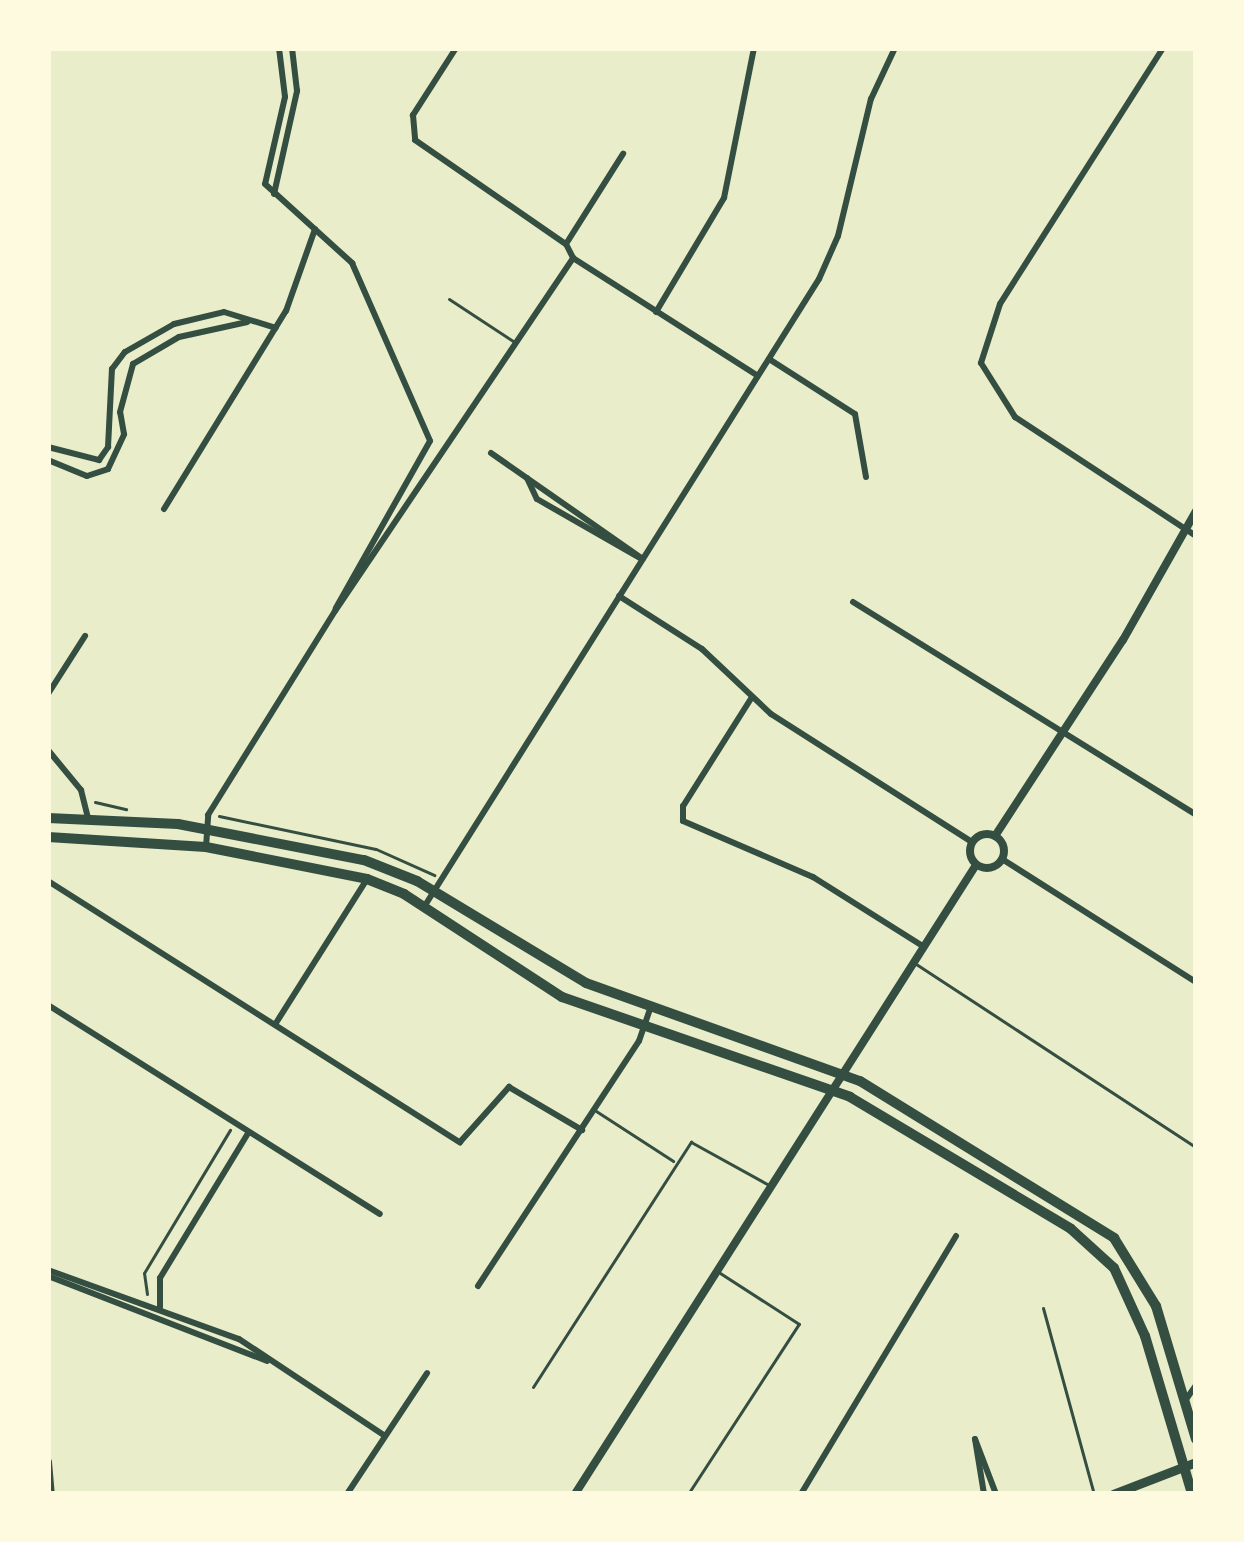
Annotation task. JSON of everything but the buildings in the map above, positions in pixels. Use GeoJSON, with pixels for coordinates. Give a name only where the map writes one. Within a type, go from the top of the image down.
{"type":"FeatureCollection","features":[{"type":"Feature","properties":{"kind":"highway"},"geometry":{"type":"LineString","coordinates":[[48,818],[206,829],[364,860],[434,890],[551,966],[651,1007],[844,1074],[1114,1238],[1145,1280],[1196,1439]]}},
{"type":"Feature","properties":{"kind":"highway"},"geometry":{"type":"LineString","coordinates":[[48,837],[206,848],[367,879],[424,907],[545,988],[645,1028],[835,1089],[1102,1255],[1129,1294],[1190,1464],[1192,1494]]}},
{"type":"Feature","properties":{"kind":"main road"},"geometry":{"type":"LineString","coordinates":[[1113,1494],[1190,1464]]}},
{"type":"Feature","properties":{"kind":"street"},"geometry":{"type":"LineString","coordinates":[[279,48],[285,97],[264,176],[280,201],[352,263],[430,444],[343,583],[335,611]]}},
{"type":"Feature","properties":{"kind":"street"},"geometry":{"type":"LineString","coordinates":[[280,201],[273,184],[297,91],[292,48]]}},
{"type":"Feature","properties":{"kind":"street"},"geometry":{"type":"LineString","coordinates":[[456,48],[408,127],[415,140],[566,244],[573,258],[758,376]]}},
{"type":"Feature","properties":{"kind":"street"},"geometry":{"type":"LineString","coordinates":[[656,312],[724,198],[754,48]]}},
{"type":"Feature","properties":{"kind":"street"},"geometry":{"type":"LineString","coordinates":[[424,907],[832,253],[871,99],[895,48]]}},
{"type":"Feature","properties":{"kind":"street"},"geometry":{"type":"LineString","coordinates":[[1163,48],[1000,304],[982,369],[1015,417],[1196,536]]}},
{"type":"Feature","properties":{"kind":"street"},"geometry":{"type":"LineString","coordinates":[[566,244],[622,154]]}},
{"type":"Feature","properties":{"kind":"street"},"geometry":{"type":"LineString","coordinates":[[164,509],[276,328],[315,229]]}},
{"type":"Feature","properties":{"kind":"street"},"geometry":{"type":"LineString","coordinates":[[206,848],[206,829],[335,611],[573,258]]}},
{"type":"Feature","properties":{"kind":"street"},"geometry":{"type":"LineString","coordinates":[[48,447],[99,460],[108,447],[112,369],[124,352],[175,324],[224,312],[276,328]]}},
{"type":"Feature","properties":{"kind":"street"},"geometry":{"type":"LineString","coordinates":[[48,460],[87,476],[108,469],[124,434],[120,412],[133,364],[179,337],[250,321]]}},
{"type":"Feature","properties":{"kind":"street"},"geometry":{"type":"LineString","coordinates":[[769,359],[855,414],[866,477]]}},
{"type":"Feature","properties":{"kind":"street"},"geometry":{"type":"LineString","coordinates":[[491,453],[643,559]]}},
{"type":"Feature","properties":{"kind":"street"},"geometry":{"type":"LineString","coordinates":[[526,477],[537,500],[643,559]]}},
{"type":"Feature","properties":{"kind":"street"},"geometry":{"type":"LineString","coordinates":[[972,842],[995,836],[1063,733],[1196,511]]}},
{"type":"Feature","properties":{"kind":"street"},"geometry":{"type":"LineString","coordinates":[[575,1494],[976,865],[972,842],[752,697],[702,649],[619,596]]}},
{"type":"Feature","properties":{"kind":"street"},"geometry":{"type":"LineString","coordinates":[[854,602],[1196,814]]}},
{"type":"Feature","properties":{"kind":"street"},"geometry":{"type":"LineString","coordinates":[[48,694],[85,636]]}},
{"type":"Feature","properties":{"kind":"street"},"geometry":{"type":"LineString","coordinates":[[752,697],[683,806],[683,821],[813,877],[924,947]]}},
{"type":"Feature","properties":{"kind":"street"},"geometry":{"type":"LineString","coordinates":[[48,750],[81,790],[88,818]]}},
{"type":"Feature","properties":{"kind":"street"},"geometry":{"type":"LineString","coordinates":[[995,836],[1002,859],[1196,982]]}},
{"type":"Feature","properties":{"kind":"street"},"geometry":{"type":"LineString","coordinates":[[976,865],[992,868],[1002,859]]}},
{"type":"Feature","properties":{"kind":"street"},"geometry":{"type":"LineString","coordinates":[[276,1024],[367,879]]}},
{"type":"Feature","properties":{"kind":"street"},"geometry":{"type":"LineString","coordinates":[[48,880],[460,1142],[509,1087],[581,1130]]}},
{"type":"Feature","properties":{"kind":"street"},"geometry":{"type":"LineString","coordinates":[[48,1005],[380,1214]]}},
{"type":"Feature","properties":{"kind":"street"},"geometry":{"type":"LineString","coordinates":[[478,1286],[595,1110],[645,1028],[651,1007]]}},
{"type":"Feature","properties":{"kind":"street"},"geometry":{"type":"LineString","coordinates":[[160,1307],[160,1279],[248,1133]]}},
{"type":"Feature","properties":{"kind":"street"},"geometry":{"type":"LineString","coordinates":[[801,1494],[956,1236]]}},
{"type":"Feature","properties":{"kind":"street"},"geometry":{"type":"LineString","coordinates":[[48,1273],[276,1363]]}},
{"type":"Feature","properties":{"kind":"street"},"geometry":{"type":"LineString","coordinates":[[48,1273],[147,1302],[239,1339],[385,1436]]}},
{"type":"Feature","properties":{"kind":"street"},"geometry":{"type":"LineString","coordinates":[[346,1494],[427,1372]]}},
{"type":"Feature","properties":{"kind":"street"},"geometry":{"type":"LineString","coordinates":[[1185,1400],[1196,1385]]}},
{"type":"Feature","properties":{"kind":"street"},"geometry":{"type":"LineString","coordinates":[[984,1494],[975,1439],[996,1494]]}},
{"type":"Feature","properties":{"kind":"street"},"geometry":{"type":"LineString","coordinates":[[48,1462],[51,1494]]}},
{"type":"Feature","properties":{"kind":"lane"},"geometry":{"type":"LineString","coordinates":[[449,298],[517,344]]}},
{"type":"Feature","properties":{"kind":"lane"},"geometry":{"type":"LineString","coordinates":[[914,963],[1196,1147]]}},
{"type":"Feature","properties":{"kind":"lane"},"geometry":{"type":"LineString","coordinates":[[595,1110],[676,1163]]}},
{"type":"Feature","properties":{"kind":"lane"},"geometry":{"type":"LineString","coordinates":[[532,1387],[693,1141],[772,1187]]}},
{"type":"Feature","properties":{"kind":"lane"},"geometry":{"type":"LineString","coordinates":[[688,1494],[799,1324],[718,1272]]}},
{"type":"Feature","properties":{"kind":"lane"},"geometry":{"type":"LineString","coordinates":[[1043,1308],[1094,1494]]}},
{"type":"Feature","properties":{"kind":"path"},"geometry":{"type":"LineString","coordinates":[[104,801],[129,810]]}},
{"type":"Feature","properties":{"kind":"path"},"geometry":{"type":"LineString","coordinates":[[147,1302],[145,1274],[228,1143],[232,1122]]}}]}
